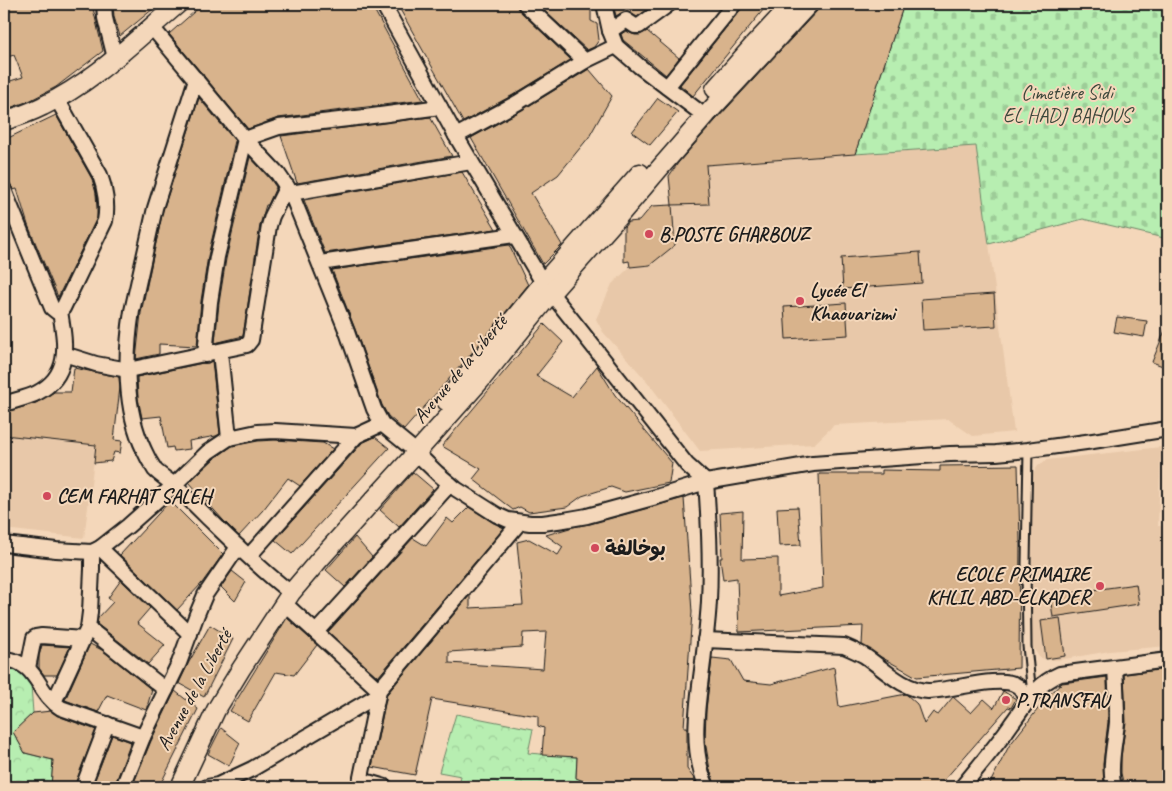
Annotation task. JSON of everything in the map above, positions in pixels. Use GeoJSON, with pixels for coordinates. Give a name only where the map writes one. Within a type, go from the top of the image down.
{"type":"FeatureCollection","features":[{"type":"Feature","properties":{"kind":"street"},"geometry":{"type":"LineString","coordinates":[[104,4],[105,18],[115,58]]}},
{"type":"Feature","properties":{"kind":"street"},"geometry":{"type":"LineString","coordinates":[[4,121],[43,106],[90,78],[178,4]]}},
{"type":"Feature","properties":{"kind":"street"},"geometry":{"type":"LineString","coordinates":[[383,4],[471,162],[547,288],[687,464],[706,482],[710,578],[696,728],[698,758],[702,776],[707,787]]}},
{"type":"Feature","properties":{"kind":"street"},"geometry":{"type":"LineString","coordinates":[[525,4],[585,61]]}},
{"type":"Feature","properties":{"kind":"street"},"geometry":{"type":"LineString","coordinates":[[604,4],[610,31],[616,46],[697,110]]}},
{"type":"Feature","properties":{"kind":"street"},"geometry":{"type":"LineString","coordinates":[[610,31],[626,20],[635,26],[639,26],[669,4]]}},
{"type":"Feature","properties":{"kind":"street"},"geometry":{"type":"LineString","coordinates":[[666,87],[734,4]]}},
{"type":"Feature","properties":{"kind":"street","name":"Avenue de la Liberté"},"geometry":{"type":"LineString","coordinates":[[547,288],[697,110],[792,4]]}},
{"type":"Feature","properties":{"kind":"street","name":"Avenue de la Liberté"},"geometry":{"type":"LineString","coordinates":[[167,787],[212,695],[232,661],[286,594],[412,450],[464,380],[809,4]]}},
{"type":"Feature","properties":{"kind":"street"},"geometry":{"type":"LineString","coordinates":[[152,26],[245,139],[278,174],[289,190],[347,332],[374,409],[382,424],[450,484],[471,499],[508,520],[543,524],[579,517],[706,482],[813,464],[1028,450],[1168,429]]}},
{"type":"Feature","properties":{"kind":"street"},"geometry":{"type":"LineString","coordinates":[[456,136],[518,103],[585,61],[616,46]]}},
{"type":"Feature","properties":{"kind":"street"},"geometry":{"type":"LineString","coordinates":[[196,79],[155,208],[129,328],[128,370],[131,414],[140,442],[155,469],[174,485],[286,594],[316,632],[378,693]]}},
{"type":"Feature","properties":{"kind":"street"},"geometry":{"type":"LineString","coordinates":[[4,404],[39,392],[60,373],[64,354],[64,341],[60,311],[105,220],[104,187],[100,174],[56,99]]}},
{"type":"Feature","properties":{"kind":"street"},"geometry":{"type":"LineString","coordinates":[[245,139],[279,127],[440,107]]}},
{"type":"Feature","properties":{"kind":"street"},"geometry":{"type":"LineString","coordinates":[[205,355],[216,257],[245,139]]}},
{"type":"Feature","properties":{"kind":"street"},"geometry":{"type":"LineString","coordinates":[[64,354],[96,364],[128,370],[244,347],[252,340],[269,226],[272,216],[289,190],[471,162]]}},
{"type":"Feature","properties":{"kind":"street"},"geometry":{"type":"LineString","coordinates":[[4,190],[52,308],[57,312],[60,311]]}},
{"type":"Feature","properties":{"kind":"street"},"geometry":{"type":"LineString","coordinates":[[320,263],[514,235]]}},
{"type":"Feature","properties":{"kind":"street"},"geometry":{"type":"LineString","coordinates":[[220,352],[229,438]]}},
{"type":"Feature","properties":{"kind":"street"},"geometry":{"type":"LineString","coordinates":[[123,787],[143,737],[179,663],[205,595],[356,436],[382,424]]}},
{"type":"Feature","properties":{"kind":"street"},"geometry":{"type":"LineString","coordinates":[[4,544],[56,550],[96,550],[128,526],[208,452],[229,438],[257,432],[274,431],[356,436]]}},
{"type":"Feature","properties":{"kind":"street"},"geometry":{"type":"LineString","coordinates":[[316,632],[450,484]]}},
{"type":"Feature","properties":{"kind":"street"},"geometry":{"type":"LineString","coordinates":[[214,786],[252,769],[378,693],[520,522]]}},
{"type":"Feature","properties":{"kind":"street"},"geometry":{"type":"LineString","coordinates":[[54,702],[85,633],[90,612],[92,569],[96,550]]}},
{"type":"Feature","properties":{"kind":"street"},"geometry":{"type":"LineString","coordinates":[[96,550],[190,634]]}},
{"type":"Feature","properties":{"kind":"street","name":"Avenue de la Liberté"},"geometry":{"type":"LineString","coordinates":[[180,787],[216,710],[286,594]]}},
{"type":"Feature","properties":{"kind":"street"},"geometry":{"type":"LineString","coordinates":[[28,668],[36,636],[85,633],[166,690]]}},
{"type":"Feature","properties":{"kind":"street"},"geometry":{"type":"LineString","coordinates":[[705,640],[844,646],[855,650],[897,679],[914,688],[928,691],[1007,681],[1018,685],[1030,697]]}},
{"type":"Feature","properties":{"kind":"street"},"geometry":{"type":"LineString","coordinates":[[4,659],[19,662],[28,668],[54,702],[61,708],[143,737]]}},
{"type":"Feature","properties":{"kind":"street"},"geometry":{"type":"LineString","coordinates":[[962,787],[1043,682],[1060,674],[1168,660]]}},
{"type":"Feature","properties":{"kind":"street"},"geometry":{"type":"LineString","coordinates":[[1115,667],[1117,722],[1112,765],[1112,782],[1115,787]]}},
{"type":"Feature","properties":{"kind":"street"},"geometry":{"type":"LineString","coordinates":[[378,693],[360,784],[385,787]]}},
{"type":"Feature","properties":{"kind":"street"},"geometry":{"type":"LineString","coordinates":[[83,787],[107,724]]}},
{"type":"Feature","properties":{"kind":"lane"},"geometry":{"type":"LineString","coordinates":[[1028,450],[1026,564],[1030,697]]}},
{"type":"Feature","properties":{"kind":"shaded area","name":"Lycée El Khaouarizmi"},"geometry":{"type":"Polygon","coordinates":[[[976,146],[1014,432],[973,436],[948,419],[834,425],[814,444],[700,451],[646,380],[603,332],[596,319],[612,284],[630,267],[650,265],[675,246],[672,205],[708,204],[706,165],[976,146]]]}},
{"type":"Feature","properties":{"kind":"shaded area","name":"CEM FARHAT SALEH"},"geometry":{"type":"Polygon","coordinates":[[[4,435],[96,445],[84,538],[4,529],[4,435]]]}},
{"type":"Feature","properties":{"kind":"shaded area","name":"ECOLE PRIMAIRE KHLIL ABD-ELKADER"},"geometry":{"type":"Polygon","coordinates":[[[1161,447],[1158,526],[1168,526],[1168,646],[1110,651],[1058,660],[1047,660],[1039,657],[1031,645],[1032,475],[1038,466],[1047,460],[1161,447]]]}},
{"type":"Feature","properties":{"kind":"green space","name":"Cimetière Sidi EL HADJ BAHOUS"},"geometry":{"type":"Polygon","coordinates":[[[904,4],[1168,4],[1168,239],[1083,219],[989,244],[976,146],[855,154],[904,4]]]}},
{"type":"Feature","properties":{"kind":"green space"},"geometry":{"type":"Polygon","coordinates":[[[4,663],[21,668],[31,685],[33,713],[13,732],[25,753],[53,760],[51,787],[4,787],[4,663]]]}},
{"type":"Feature","properties":{"kind":"green space"},"geometry":{"type":"Polygon","coordinates":[[[456,714],[533,729],[528,753],[577,757],[576,777],[588,783],[589,787],[459,787],[461,776],[439,772],[456,714]]]}},
{"type":"Feature","properties":{"kind":"building"},"geometry":{"type":"Polygon","coordinates":[[[4,4],[92,4],[103,51],[56,87],[29,101],[4,110],[4,83],[23,77],[14,55],[4,58],[4,4]]]}},
{"type":"Feature","properties":{"kind":"building"},"geometry":{"type":"Polygon","coordinates":[[[113,4],[159,4],[120,36],[114,17],[113,4]]]}},
{"type":"Feature","properties":{"kind":"building"},"geometry":{"type":"Polygon","coordinates":[[[203,4],[371,4],[423,100],[278,118],[248,129],[169,34],[203,4]]]}},
{"type":"Feature","properties":{"kind":"building"},"geometry":{"type":"Polygon","coordinates":[[[397,4],[516,4],[519,10],[571,60],[463,122],[397,4]]]}},
{"type":"Feature","properties":{"kind":"building"},"geometry":{"type":"Polygon","coordinates":[[[537,4],[591,4],[591,21],[597,24],[599,40],[594,47],[587,50],[537,4]]]}},
{"type":"Feature","properties":{"kind":"building"},"geometry":{"type":"Polygon","coordinates":[[[613,4],[655,4],[637,17],[626,11],[616,16],[613,4]]]}},
{"type":"Feature","properties":{"kind":"building"},"geometry":{"type":"Polygon","coordinates":[[[745,4],[768,4],[693,96],[680,85],[745,4]]]}},
{"type":"Feature","properties":{"kind":"building"},"geometry":{"type":"Polygon","coordinates":[[[819,4],[904,4],[855,154],[706,165],[709,204],[672,205],[669,176],[678,163],[817,11],[819,4]]]}},
{"type":"Feature","properties":{"kind":"building"},"geometry":{"type":"Polygon","coordinates":[[[626,31],[640,35],[647,31],[679,58],[666,75],[623,40],[621,34],[626,31]]]}},
{"type":"Feature","properties":{"kind":"building"},"geometry":{"type":"Polygon","coordinates":[[[589,69],[612,96],[589,137],[558,175],[531,193],[562,245],[543,264],[471,138],[522,110],[589,69]]]}},
{"type":"Feature","properties":{"kind":"building"},"geometry":{"type":"Polygon","coordinates":[[[199,98],[235,141],[208,256],[197,346],[159,344],[159,354],[136,359],[141,313],[163,210],[199,98]]]}},
{"type":"Feature","properties":{"kind":"building"},"geometry":{"type":"Polygon","coordinates":[[[658,98],[678,112],[650,145],[632,132],[658,98]]]}},
{"type":"Feature","properties":{"kind":"building"},"geometry":{"type":"Polygon","coordinates":[[[56,115],[92,179],[96,193],[97,209],[97,218],[58,297],[28,225],[17,189],[13,190],[10,183],[6,182],[4,177],[4,140],[56,115]]]}},
{"type":"Feature","properties":{"kind":"building"},"geometry":{"type":"Polygon","coordinates":[[[430,117],[452,156],[297,183],[281,136],[430,117]]]}},
{"type":"Feature","properties":{"kind":"building"},"geometry":{"type":"Polygon","coordinates":[[[250,157],[276,187],[268,205],[266,205],[260,225],[243,336],[215,343],[226,259],[250,157]]]}},
{"type":"Feature","properties":{"kind":"building"},"geometry":{"type":"Polygon","coordinates":[[[462,172],[496,229],[325,253],[304,200],[462,172]]]}},
{"type":"Feature","properties":{"kind":"building","name":"B.POSTE GHARBOUZ"},"geometry":{"type":"Polygon","coordinates":[[[672,205],[675,245],[650,265],[630,267],[629,261],[624,262],[624,227],[628,222],[639,221],[652,206],[672,205]]]}},
{"type":"Feature","properties":{"kind":"building"},"geometry":{"type":"Polygon","coordinates":[[[509,245],[528,285],[477,347],[404,430],[388,416],[382,405],[332,270],[509,245]]]}},
{"type":"Feature","properties":{"kind":"building"},"geometry":{"type":"Polygon","coordinates":[[[920,252],[922,283],[843,289],[841,258],[920,252]]]}},
{"type":"Feature","properties":{"kind":"building"},"geometry":{"type":"Polygon","coordinates":[[[994,294],[996,326],[923,330],[921,299],[994,294]]]}},
{"type":"Feature","properties":{"kind":"building"},"geometry":{"type":"Polygon","coordinates":[[[846,303],[848,335],[786,339],[784,307],[846,303]]]}},
{"type":"Feature","properties":{"kind":"building"},"geometry":{"type":"Polygon","coordinates":[[[1117,317],[1147,321],[1144,337],[1114,332],[1117,317]]]}},
{"type":"Feature","properties":{"kind":"building"},"geometry":{"type":"Polygon","coordinates":[[[1168,323],[1168,368],[1152,362],[1168,323]]]}},
{"type":"Feature","properties":{"kind":"building"},"geometry":{"type":"Polygon","coordinates":[[[544,324],[563,342],[536,376],[572,397],[597,366],[615,395],[672,463],[669,483],[625,492],[611,487],[582,496],[567,507],[529,512],[520,507],[513,510],[473,479],[481,469],[442,446],[544,324]]]}},
{"type":"Feature","properties":{"kind":"building"},"geometry":{"type":"Polygon","coordinates":[[[212,361],[220,434],[189,441],[190,449],[174,451],[173,447],[167,448],[161,416],[142,418],[138,398],[137,377],[212,361]]]}},
{"type":"Feature","properties":{"kind":"building"},"geometry":{"type":"Polygon","coordinates":[[[74,368],[119,377],[120,387],[114,440],[122,441],[120,453],[114,452],[111,461],[94,463],[96,445],[4,435],[4,413],[36,403],[54,392],[71,392],[74,368]]]}},
{"type":"Feature","properties":{"kind":"building"},"geometry":{"type":"Polygon","coordinates":[[[375,437],[389,448],[292,554],[275,540],[362,443],[375,437]]]}},
{"type":"Feature","properties":{"kind":"building"},"geometry":{"type":"Polygon","coordinates":[[[275,440],[323,443],[333,449],[300,486],[288,478],[263,510],[239,536],[189,482],[214,459],[232,446],[275,440]]]}},
{"type":"Feature","properties":{"kind":"building"},"geometry":{"type":"Polygon","coordinates":[[[1018,465],[1020,542],[1019,668],[917,677],[862,645],[863,626],[739,632],[737,578],[723,580],[720,558],[722,558],[720,513],[743,511],[742,559],[778,558],[778,596],[823,588],[819,474],[882,474],[882,470],[940,471],[940,466],[1018,465]]]}},
{"type":"Feature","properties":{"kind":"building"},"geometry":{"type":"Polygon","coordinates":[[[413,472],[433,489],[399,527],[380,510],[413,472]]]}},
{"type":"Feature","properties":{"kind":"building"},"geometry":{"type":"Polygon","coordinates":[[[684,498],[692,612],[684,727],[687,727],[687,769],[698,787],[589,787],[588,783],[576,778],[577,757],[542,755],[544,728],[538,726],[538,716],[432,699],[415,775],[372,767],[387,694],[470,595],[470,608],[523,605],[517,542],[529,539],[558,555],[563,547],[546,535],[684,498]],[[546,632],[523,633],[522,647],[449,652],[449,663],[543,669],[546,632]]]}},
{"type":"Feature","properties":{"kind":"building"},"geometry":{"type":"Polygon","coordinates":[[[170,501],[223,554],[202,583],[177,610],[120,555],[170,501]]]}},
{"type":"Feature","properties":{"kind":"building"},"geometry":{"type":"Polygon","coordinates":[[[469,507],[504,528],[378,677],[328,632],[413,538],[426,546],[447,518],[453,523],[469,507]]]}},
{"type":"Feature","properties":{"kind":"building"},"geometry":{"type":"Polygon","coordinates":[[[798,507],[801,545],[779,546],[777,508],[798,507]]]}},
{"type":"Feature","properties":{"kind":"building"},"geometry":{"type":"Polygon","coordinates":[[[355,537],[372,557],[345,587],[326,570],[355,537]]]}},
{"type":"Feature","properties":{"kind":"building"},"geometry":{"type":"Polygon","coordinates":[[[232,571],[246,582],[235,601],[221,587],[232,571]]]}},
{"type":"Feature","properties":{"kind":"building"},"geometry":{"type":"Polygon","coordinates":[[[121,580],[150,608],[137,623],[165,645],[148,664],[97,624],[98,618],[113,602],[108,598],[121,580]]]}},
{"type":"Feature","properties":{"kind":"building"},"geometry":{"type":"Polygon","coordinates":[[[1136,584],[1139,604],[1053,617],[1050,596],[1136,584]]]}},
{"type":"Feature","properties":{"kind":"building"},"geometry":{"type":"Polygon","coordinates":[[[287,618],[317,645],[294,675],[276,672],[248,721],[230,711],[287,618]]]}},
{"type":"Feature","properties":{"kind":"building"},"geometry":{"type":"Polygon","coordinates":[[[1060,618],[1065,656],[1046,659],[1041,621],[1060,618]]]}},
{"type":"Feature","properties":{"kind":"building"},"geometry":{"type":"Polygon","coordinates":[[[210,625],[233,639],[204,697],[179,683],[210,625]]]}},
{"type":"Feature","properties":{"kind":"building"},"geometry":{"type":"Polygon","coordinates":[[[90,644],[102,650],[152,690],[146,710],[107,695],[98,712],[65,700],[90,644]]]}},
{"type":"Feature","properties":{"kind":"building"},"geometry":{"type":"Polygon","coordinates":[[[42,645],[70,647],[57,675],[44,675],[39,668],[39,656],[42,645]]]}},
{"type":"Feature","properties":{"kind":"building"},"geometry":{"type":"Polygon","coordinates":[[[712,658],[731,660],[743,681],[771,684],[834,667],[839,707],[906,694],[917,704],[924,724],[933,712],[938,715],[953,697],[971,713],[984,699],[994,708],[1003,691],[1016,699],[1011,708],[1008,707],[938,787],[716,787],[710,770],[705,741],[706,710],[712,658]]]}},
{"type":"Feature","properties":{"kind":"building"},"geometry":{"type":"Polygon","coordinates":[[[1168,669],[1168,787],[1124,787],[1121,773],[1121,757],[1126,722],[1124,674],[1168,669]]]}},
{"type":"Feature","properties":{"kind":"building"},"geometry":{"type":"Polygon","coordinates":[[[1107,677],[1108,722],[1103,764],[1104,787],[988,787],[1009,746],[1048,696],[1062,683],[1107,677]]]}},
{"type":"Feature","properties":{"kind":"building"},"geometry":{"type":"Polygon","coordinates":[[[175,691],[198,709],[159,787],[132,787],[151,741],[175,691]]]}},
{"type":"Feature","properties":{"kind":"building"},"geometry":{"type":"Polygon","coordinates":[[[51,711],[58,716],[96,730],[74,787],[51,787],[53,760],[25,753],[13,732],[33,713],[51,711]]]}},
{"type":"Feature","properties":{"kind":"building"},"geometry":{"type":"Polygon","coordinates":[[[221,728],[240,743],[229,766],[208,754],[221,728]]]}},
{"type":"Feature","properties":{"kind":"building"},"geometry":{"type":"Polygon","coordinates":[[[112,735],[131,742],[114,787],[92,787],[112,735]]]}},
{"type":"Feature","properties":{"kind":"place","name":"B.POSTE GHARBOUZ"},"geometry":{"type":"Point","coordinates":[649,234]}},
{"type":"Feature","properties":{"kind":"place","name":"Lycée El Khaouarizmi"},"geometry":{"type":"Point","coordinates":[800,301]}},
{"type":"Feature","properties":{"kind":"place","name":"CEM FARHAT SALEH"},"geometry":{"type":"Point","coordinates":[47,496]}},
{"type":"Feature","properties":{"kind":"place","name":"بوخالفة"},"geometry":{"type":"Point","coordinates":[595,548]}},
{"type":"Feature","properties":{"kind":"place","name":"ECOLE PRIMAIRE KHLIL ABD-ELKADER"},"geometry":{"type":"Point","coordinates":[1100,586]}},
{"type":"Feature","properties":{"kind":"place","name":"P.TRANSFAU"},"geometry":{"type":"Point","coordinates":[1006,700]}}]}
